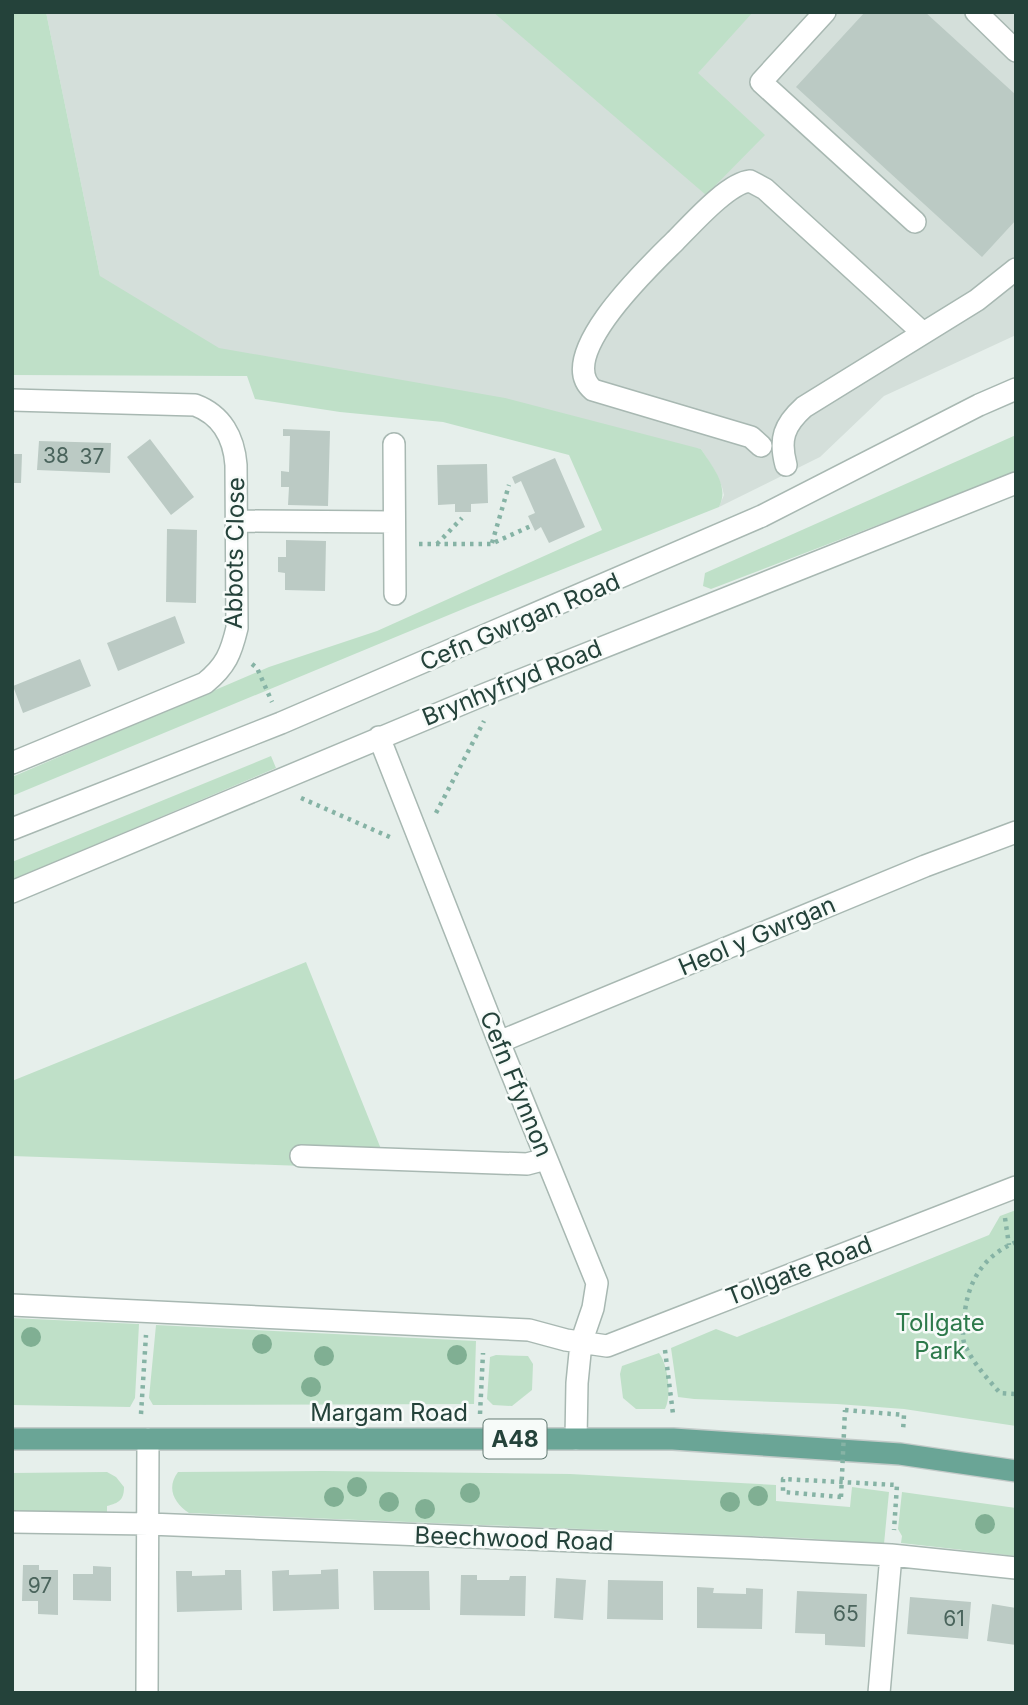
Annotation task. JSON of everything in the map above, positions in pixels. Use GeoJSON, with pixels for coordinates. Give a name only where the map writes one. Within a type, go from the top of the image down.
{"type":"FeatureCollection","features":[{"type":"Feature","properties":{"kind":"main road","name":"Margam Road"},"geometry":{"type":"LineString","coordinates":[[12,1439],[673,1439],[900,1454],[1016,1471]]}},
{"type":"Feature","properties":{"kind":"street"},"geometry":{"type":"LineString","coordinates":[[825,12],[761,82],[915,222]]}},
{"type":"Feature","properties":{"kind":"street"},"geometry":{"type":"LineString","coordinates":[[976,12],[1016,51]]}},
{"type":"Feature","properties":{"kind":"street"},"geometry":{"type":"LineString","coordinates":[[761,446],[741,434],[593,390],[585,381],[583,373],[587,352],[605,317],[691,225],[739,184],[750,181],[765,189],[923,333]]}},
{"type":"Feature","properties":{"kind":"street"},"geometry":{"type":"LineString","coordinates":[[786,466],[782,446],[783,434],[792,418],[829,391],[991,290],[1016,269]]}},
{"type":"Feature","properties":{"kind":"street","name":"Cefn Gwrgan Road"},"geometry":{"type":"LineString","coordinates":[[12,829],[329,703],[762,516],[979,405],[1016,389]]}},
{"type":"Feature","properties":{"kind":"street","name":"Abbots Close"},"geometry":{"type":"LineString","coordinates":[[12,400],[195,405],[209,410],[229,434],[235,448],[237,628],[231,652],[219,672],[194,688],[12,763]]}},
{"type":"Feature","properties":{"kind":"street"},"geometry":{"type":"LineString","coordinates":[[394,444],[395,594]]}},
{"type":"Feature","properties":{"kind":"street","name":"Brynhyfryd Road"},"geometry":{"type":"LineString","coordinates":[[12,892],[379,737],[1016,483]]}},
{"type":"Feature","properties":{"kind":"street"},"geometry":{"type":"LineString","coordinates":[[236,521],[394,522]]}},
{"type":"Feature","properties":{"kind":"street","name":"Cefn Ffynnon"},"geometry":{"type":"LineString","coordinates":[[379,737],[597,1283],[593,1308],[581,1343],[576,1439]]}},
{"type":"Feature","properties":{"kind":"street","name":"Heol y Gwrgan"},"geometry":{"type":"LineString","coordinates":[[499,1042],[925,866],[1016,832]]}},
{"type":"Feature","properties":{"kind":"street"},"geometry":{"type":"LineString","coordinates":[[301,1156],[527,1164],[546,1159]]}},
{"type":"Feature","properties":{"kind":"street","name":"Tollgate Road"},"geometry":{"type":"LineString","coordinates":[[581,1343],[607,1346],[1016,1186]]}},
{"type":"Feature","properties":{"kind":"street"},"geometry":{"type":"LineString","coordinates":[[12,1305],[529,1330],[581,1343]]}},
{"type":"Feature","properties":{"kind":"street"},"geometry":{"type":"LineString","coordinates":[[144,1439],[149,1524],[147,1693]]}},
{"type":"Feature","properties":{"kind":"street","name":"Beechwood Road"},"geometry":{"type":"LineString","coordinates":[[12,1522],[149,1524],[891,1555],[1016,1568]]}},
{"type":"Feature","properties":{"kind":"street"},"geometry":{"type":"LineString","coordinates":[[879,1693],[891,1555]]}},
{"type":"Feature","properties":{"kind":"path"},"geometry":{"type":"LineString","coordinates":[[491,544],[509,485]]}},
{"type":"Feature","properties":{"kind":"path"},"geometry":{"type":"LineString","coordinates":[[436,544],[462,518]]}},
{"type":"Feature","properties":{"kind":"path"},"geometry":{"type":"LineString","coordinates":[[394,544],[491,544],[533,525]]}},
{"type":"Feature","properties":{"kind":"path"},"geometry":{"type":"LineString","coordinates":[[1006,1222],[1009,1245]]}},
{"type":"Feature","properties":{"kind":"path"},"geometry":{"type":"LineString","coordinates":[[1016,1242],[984,1264],[971,1282],[964,1314],[963,1342],[979,1369],[1000,1393],[1016,1394]]}},
{"type":"Feature","properties":{"kind":"path"},"geometry":{"type":"LineString","coordinates":[[144,1439],[148,1312]]}},
{"type":"Feature","properties":{"kind":"path"},"geometry":{"type":"LineString","coordinates":[[480,1439],[484,1328]]}},
{"type":"Feature","properties":{"kind":"path"},"geometry":{"type":"LineString","coordinates":[[656,1328],[666,1350],[673,1404],[673,1439]]}},
{"type":"Feature","properties":{"kind":"path"},"geometry":{"type":"LineString","coordinates":[[891,1555],[897,1485],[783,1479],[783,1492],[841,1497],[845,1410],[904,1415]]}},
{"type":"Feature","properties":{"kind":"shaded area"},"geometry":{"type":"Polygon","coordinates":[[[46,12],[1016,12],[1016,335],[884,396],[820,457],[719,507],[724,495],[722,487],[701,449],[248,376],[128,374],[100,276],[46,12]]]}},
{"type":"Feature","properties":{"kind":"green space"},"geometry":{"type":"Polygon","coordinates":[[[12,12],[46,12],[100,276],[219,348],[505,398],[701,449],[721,484],[722,499],[719,507],[468,607],[12,796],[12,777],[269,667],[377,631],[602,530],[569,455],[443,422],[340,412],[255,399],[247,376],[12,375],[12,12]]]}},
{"type":"Feature","properties":{"kind":"green space"},"geometry":{"type":"Polygon","coordinates":[[[493,12],[753,12],[698,73],[765,135],[706,195],[493,12]]]}},
{"type":"Feature","properties":{"kind":"green space"},"geometry":{"type":"Polygon","coordinates":[[[1016,435],[1016,472],[711,589],[703,586],[705,573],[1016,435]]]}},
{"type":"Feature","properties":{"kind":"green space"},"geometry":{"type":"Polygon","coordinates":[[[271,756],[276,768],[12,880],[12,862],[271,756]]]}},
{"type":"Feature","properties":{"kind":"green space"},"geometry":{"type":"Polygon","coordinates":[[[306,962],[389,1169],[12,1156],[12,1081],[306,962]]]}},
{"type":"Feature","properties":{"kind":"green space","name":"Tollgate Park"},"geometry":{"type":"Polygon","coordinates":[[[1016,1210],[1016,1426],[904,1409],[678,1397],[671,1348],[716,1329],[737,1337],[989,1235],[1000,1216],[1016,1210]]]}},
{"type":"Feature","properties":{"kind":"green space"},"geometry":{"type":"Polygon","coordinates":[[[12,1318],[139,1324],[135,1398],[130,1407],[12,1405],[12,1318]]]}},
{"type":"Feature","properties":{"kind":"green space"},"geometry":{"type":"Polygon","coordinates":[[[156,1325],[476,1341],[474,1404],[153,1405],[149,1398],[156,1325]]]}},
{"type":"Feature","properties":{"kind":"green space"},"geometry":{"type":"Polygon","coordinates":[[[659,1353],[668,1380],[665,1409],[636,1409],[623,1398],[620,1374],[622,1366],[659,1353]]]}},
{"type":"Feature","properties":{"kind":"green space"},"geometry":{"type":"Polygon","coordinates":[[[528,1356],[533,1364],[532,1390],[512,1406],[493,1405],[487,1399],[490,1357],[528,1356]]]}},
{"type":"Feature","properties":{"kind":"green space"},"geometry":{"type":"Polygon","coordinates":[[[107,1472],[116,1477],[124,1491],[118,1502],[107,1506],[107,1513],[12,1511],[12,1473],[107,1472]]]}},
{"type":"Feature","properties":{"kind":"green space"},"geometry":{"type":"Polygon","coordinates":[[[178,1472],[570,1474],[776,1485],[776,1501],[850,1507],[852,1487],[889,1492],[884,1544],[801,1538],[189,1513],[179,1505],[172,1489],[178,1472]]]}},
{"type":"Feature","properties":{"kind":"green space"},"geometry":{"type":"Polygon","coordinates":[[[902,1492],[1016,1508],[1016,1556],[901,1543],[902,1536],[898,1529],[902,1492]]]}},
{"type":"Feature","properties":{"kind":"building"},"geometry":{"type":"Polygon","coordinates":[[[865,12],[925,12],[1016,95],[1016,220],[982,257],[796,87],[865,12]]]}},
{"type":"Feature","properties":{"kind":"building"},"geometry":{"type":"Polygon","coordinates":[[[283,429],[330,431],[328,506],[288,505],[289,487],[281,487],[281,471],[289,472],[290,436],[283,436],[283,429]]]}},
{"type":"Feature","properties":{"kind":"building"},"geometry":{"type":"Polygon","coordinates":[[[150,439],[194,497],[171,515],[127,457],[150,439]]]}},
{"type":"Feature","properties":{"kind":"building"},"geometry":{"type":"Polygon","coordinates":[[[39,441],[111,443],[110,473],[37,470],[39,441]]]}},
{"type":"Feature","properties":{"kind":"building"},"geometry":{"type":"Polygon","coordinates":[[[12,454],[22,454],[21,483],[12,483],[12,454]]]}},
{"type":"Feature","properties":{"kind":"building"},"geometry":{"type":"Polygon","coordinates":[[[555,458],[585,527],[549,543],[541,527],[535,531],[528,516],[535,513],[521,481],[515,484],[512,477],[555,458]]]}},
{"type":"Feature","properties":{"kind":"building"},"geometry":{"type":"Polygon","coordinates":[[[487,464],[488,503],[471,504],[471,512],[455,512],[455,504],[438,505],[437,465],[487,464]]]}},
{"type":"Feature","properties":{"kind":"building"},"geometry":{"type":"Polygon","coordinates":[[[167,529],[197,530],[196,603],[166,602],[167,529]]]}},
{"type":"Feature","properties":{"kind":"building"},"geometry":{"type":"Polygon","coordinates":[[[286,540],[326,541],[325,591],[285,590],[285,573],[278,572],[278,557],[286,557],[286,540]]]}},
{"type":"Feature","properties":{"kind":"building"},"geometry":{"type":"Polygon","coordinates":[[[175,616],[185,643],[118,671],[107,643],[175,616]]]}},
{"type":"Feature","properties":{"kind":"building"},"geometry":{"type":"Polygon","coordinates":[[[80,659],[91,686],[23,713],[13,686],[80,659]]]}},
{"type":"Feature","properties":{"kind":"building"},"geometry":{"type":"Polygon","coordinates":[[[23,1565],[39,1565],[39,1570],[58,1570],[58,1615],[38,1614],[38,1601],[22,1601],[23,1565]]]}},
{"type":"Feature","properties":{"kind":"building"},"geometry":{"type":"Polygon","coordinates":[[[93,1566],[111,1567],[111,1601],[73,1600],[73,1574],[93,1574],[93,1566]]]}},
{"type":"Feature","properties":{"kind":"building"},"geometry":{"type":"Polygon","coordinates":[[[338,1569],[339,1609],[273,1611],[272,1571],[289,1570],[289,1575],[321,1574],[321,1570],[338,1569]]]}},
{"type":"Feature","properties":{"kind":"building"},"geometry":{"type":"Polygon","coordinates":[[[225,1570],[241,1570],[242,1610],[177,1612],[176,1571],[192,1571],[192,1576],[225,1575],[225,1570]]]}},
{"type":"Feature","properties":{"kind":"building"},"geometry":{"type":"Polygon","coordinates":[[[373,1571],[429,1571],[430,1610],[374,1610],[373,1571]]]}},
{"type":"Feature","properties":{"kind":"building"},"geometry":{"type":"Polygon","coordinates":[[[461,1575],[477,1575],[477,1580],[509,1580],[510,1576],[526,1576],[525,1616],[460,1615],[461,1575]]]}},
{"type":"Feature","properties":{"kind":"building"},"geometry":{"type":"Polygon","coordinates":[[[556,1578],[586,1580],[583,1620],[554,1618],[556,1578]]]}},
{"type":"Feature","properties":{"kind":"building"},"geometry":{"type":"Polygon","coordinates":[[[608,1580],[663,1581],[663,1620],[607,1619],[608,1580]]]}},
{"type":"Feature","properties":{"kind":"building"},"geometry":{"type":"Polygon","coordinates":[[[697,1587],[714,1588],[713,1593],[746,1594],[746,1588],[763,1589],[762,1629],[697,1628],[697,1587]]]}},
{"type":"Feature","properties":{"kind":"building"},"geometry":{"type":"Polygon","coordinates":[[[797,1591],[867,1594],[865,1647],[825,1645],[825,1634],[795,1633],[797,1591]]]}},
{"type":"Feature","properties":{"kind":"building"},"geometry":{"type":"Polygon","coordinates":[[[910,1597],[971,1602],[968,1639],[907,1634],[910,1597]]]}},
{"type":"Feature","properties":{"kind":"building"},"geometry":{"type":"Polygon","coordinates":[[[992,1604],[1016,1608],[1016,1645],[987,1641],[992,1604]]]}}]}
